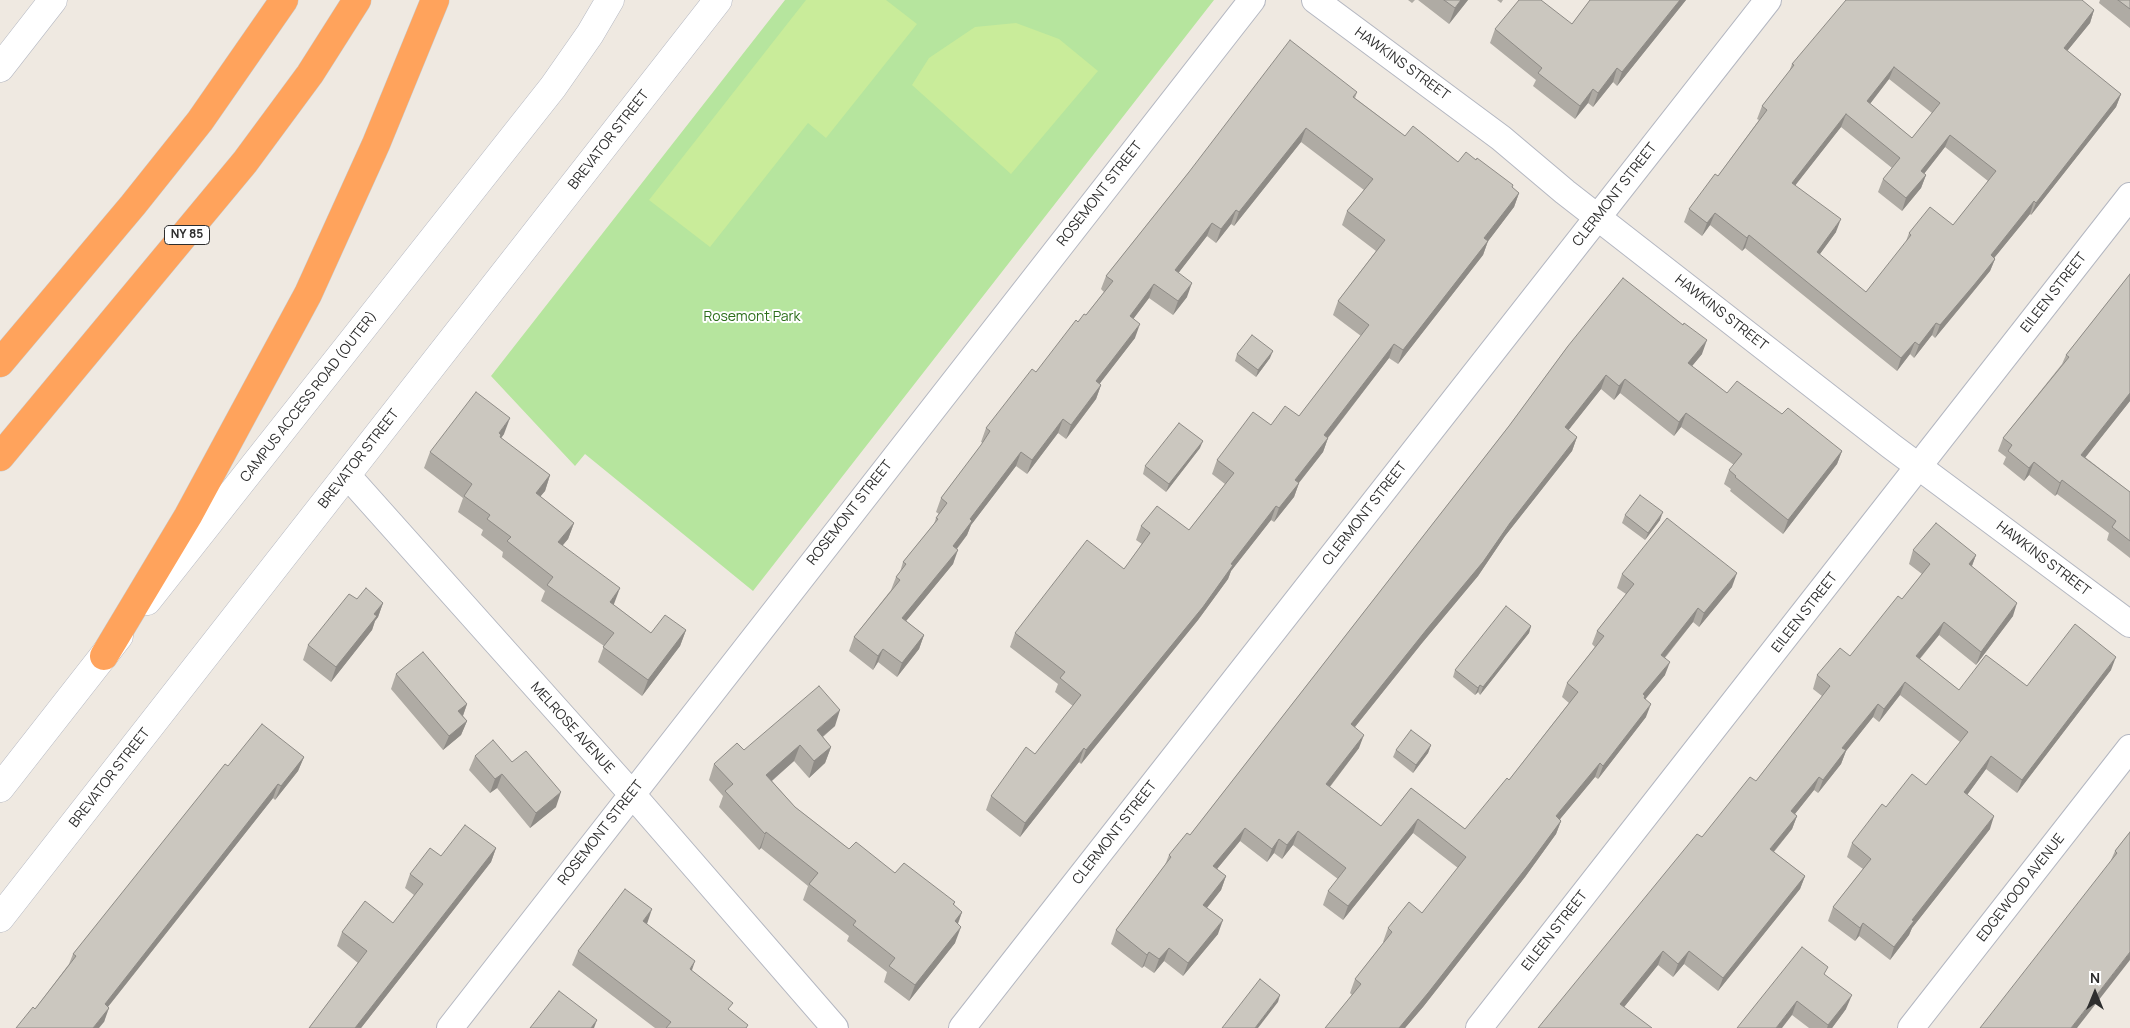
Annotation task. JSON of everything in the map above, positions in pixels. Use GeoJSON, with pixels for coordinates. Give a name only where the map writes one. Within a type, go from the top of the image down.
{"type":"FeatureCollection","features":[{"type":"Feature","properties":{"kind":"highway"},"geometry":{"type":"LineString","coordinates":[[0,363],[133,205],[200,121],[284,0]]}},
{"type":"Feature","properties":{"kind":"highway","name":"NY 85"},"geometry":{"type":"LineString","coordinates":[[0,457],[246,162],[310,74],[357,0]]}},
{"type":"Feature","properties":{"kind":"highway"},"geometry":{"type":"LineString","coordinates":[[104,656],[188,516],[308,294],[376,144],[435,0]]}},
{"type":"Feature","properties":{"kind":"street"},"geometry":{"type":"LineString","coordinates":[[0,68],[53,0]]}},
{"type":"Feature","properties":{"kind":"street","name":"CAMPUS ACCESS ROAD (OUTER)"},"geometry":{"type":"LineString","coordinates":[[0,788],[553,87],[590,34],[610,0]]}},
{"type":"Feature","properties":{"kind":"street","name":"BREVATOR STREET"},"geometry":{"type":"LineString","coordinates":[[0,918],[718,0]]}},
{"type":"Feature","properties":{"kind":"street","name":"ROSEMONT STREET"},"geometry":{"type":"LineString","coordinates":[[450,1028],[631,793],[1252,0]]}},
{"type":"Feature","properties":{"kind":"street","name":"HAWKINS STREET"},"geometry":{"type":"LineString","coordinates":[[1315,0],[1501,138],[1598,217],[1919,467],[2130,624]]}},
{"type":"Feature","properties":{"kind":"street","name":"CLERMONT STREET"},"geometry":{"type":"LineString","coordinates":[[962,1028],[1768,0]]}},
{"type":"Feature","properties":{"kind":"street","name":"EILEEN STREET"},"geometry":{"type":"LineString","coordinates":[[1479,1028],[2130,196]]}},
{"type":"Feature","properties":{"kind":"street","name":"MELROSE AVENUE"},"geometry":{"type":"LineString","coordinates":[[347,475],[631,793],[835,1028]]}},
{"type":"Feature","properties":{"kind":"street","name":"EDGEWOOD AVENUE"},"geometry":{"type":"LineString","coordinates":[[1911,1028],[2130,748]]}},
{"type":"Feature","properties":{"kind":"green space","name":"Rosemont Park"},"geometry":{"type":"Polygon","coordinates":[[[785,0],[1214,0],[753,591],[585,454],[575,466],[491,376],[785,0]]]}},
{"type":"Feature","properties":{"kind":"green space"},"geometry":{"type":"Polygon","coordinates":[[[806,0],[886,0],[917,24],[826,138],[808,123],[710,247],[649,200],[806,0]]]}},
{"type":"Feature","properties":{"kind":"green space"},"geometry":{"type":"Polygon","coordinates":[[[1016,23],[1059,39],[1098,71],[1011,174],[912,85],[929,58],[975,27],[1016,23]]]}},
{"type":"Feature","properties":{"kind":"building"},"geometry":{"type":"Polygon","coordinates":[[[1444,0],[1461,0],[1455,8],[1444,0]]]}},
{"type":"Feature","properties":{"kind":"building"},"geometry":{"type":"Polygon","coordinates":[[[1519,0],[1541,0],[1572,24],[1590,0],[1680,0],[1622,72],[1617,68],[1598,93],[1593,89],[1580,106],[1538,73],[1542,68],[1495,29],[1519,0]]]}},
{"type":"Feature","properties":{"kind":"building"},"geometry":{"type":"Polygon","coordinates":[[[1846,0],[2082,0],[2094,10],[2064,48],[2121,94],[2036,203],[2034,201],[1991,255],[1995,259],[1974,285],[1940,325],[1936,323],[1919,345],[1915,342],[1901,358],[1749,235],[1747,238],[1715,213],[1707,223],[1689,209],[1715,174],[1718,176],[1767,110],[1762,106],[1794,65],[1792,64],[1846,0]],[[1894,67],[1867,101],[1912,138],[1940,103],[1894,67]],[[1846,114],[1792,183],[1841,219],[1817,252],[1866,292],[1911,235],[1909,233],[1930,207],[1953,225],[1996,171],[1950,135],[1921,171],[1926,175],[1906,198],[1883,179],[1900,158],[1846,114]]]}},
{"type":"Feature","properties":{"kind":"building"},"geometry":{"type":"Polygon","coordinates":[[[2118,0],[2130,0],[2130,9],[2118,0]]]}},
{"type":"Feature","properties":{"kind":"building"},"geometry":{"type":"Polygon","coordinates":[[[1290,40],[1357,92],[1353,97],[1405,136],[1413,126],[1458,162],[1466,152],[1513,185],[1512,187],[1519,193],[1484,238],[1488,241],[1403,350],[1394,344],[1324,435],[1328,438],[1295,480],[1299,483],[1279,508],[1276,506],[1231,564],[1233,565],[1203,607],[1086,750],[1084,748],[1025,823],[991,796],[1026,747],[1035,754],[1081,695],[1060,678],[1065,672],[1015,633],[1087,540],[1124,569],[1150,533],[1141,526],[1157,506],[1189,530],[1234,473],[1217,460],[1253,412],[1271,425],[1285,406],[1299,416],[1369,325],[1338,301],[1385,240],[1347,211],[1373,179],[1306,128],[1239,212],[1236,210],[1221,229],[1212,223],[1175,270],[1192,283],[1178,301],[1154,284],[1130,316],[1140,324],[1096,381],[1101,385],[1071,425],[1063,419],[1032,460],[1021,452],[970,519],[972,521],[953,546],[958,550],[902,618],[924,635],[902,663],[883,649],[878,656],[854,637],[900,580],[896,577],[906,564],[903,562],[938,519],[936,518],[947,503],[941,498],[990,431],[986,428],[1032,369],[1036,372],[1076,320],[1078,322],[1084,314],[1086,315],[1113,281],[1106,276],[1189,172],[1290,40]]]}},
{"type":"Feature","properties":{"kind":"building"},"geometry":{"type":"Polygon","coordinates":[[[2130,274],[2130,393],[2081,455],[2130,492],[2130,541],[2112,527],[2116,521],[2062,480],[2060,483],[2034,462],[2029,468],[2008,451],[2012,445],[2003,438],[2069,357],[2066,355],[2130,274]]]}},
{"type":"Feature","properties":{"kind":"building"},"geometry":{"type":"Polygon","coordinates":[[[1623,278],[1683,325],[1684,323],[1707,340],[1688,363],[1727,393],[1737,381],[1782,414],[1788,408],[1842,451],[1788,520],[1729,470],[1742,454],[1686,413],[1679,422],[1625,379],[1619,386],[1606,375],[1565,427],[1577,437],[1510,523],[1483,562],[1351,724],[1364,735],[1326,784],[1381,826],[1411,788],[1465,829],[1507,778],[1509,780],[1578,692],[1567,683],[1604,636],[1597,631],[1634,584],[1622,574],[1667,518],[1737,573],[1704,613],[1698,608],[1661,655],[1670,662],[1643,694],[1644,698],[1651,704],[1603,766],[1600,763],[1556,816],[1561,821],[1530,863],[1399,1028],[1325,1028],[1361,984],[1355,979],[1392,932],[1388,928],[1409,902],[1422,913],[1466,857],[1418,819],[1348,906],[1328,891],[1346,868],[1298,831],[1287,845],[1279,839],[1272,849],[1245,828],[1213,866],[1226,876],[1203,905],[1223,920],[1188,963],[1169,948],[1159,959],[1149,952],[1147,955],[1116,930],[1171,857],[1169,855],[1187,833],[1190,835],[1509,426],[1568,346],[1623,278]]]}},
{"type":"Feature","properties":{"kind":"building"},"geometry":{"type":"Polygon","coordinates":[[[1252,335],[1273,351],[1258,370],[1237,354],[1252,335]]]}},
{"type":"Feature","properties":{"kind":"building"},"geometry":{"type":"Polygon","coordinates":[[[476,392],[510,418],[499,433],[500,437],[550,475],[536,493],[574,523],[558,542],[620,588],[610,602],[651,633],[665,615],[686,630],[648,680],[603,647],[614,633],[547,585],[553,577],[507,541],[511,537],[487,519],[490,515],[464,496],[472,484],[430,452],[476,392]]]}},
{"type":"Feature","properties":{"kind":"building"},"geometry":{"type":"Polygon","coordinates":[[[1179,423],[1203,441],[1169,484],[1145,466],[1179,423]]]}},
{"type":"Feature","properties":{"kind":"building"},"geometry":{"type":"Polygon","coordinates":[[[1640,495],[1663,512],[1648,533],[1625,515],[1640,495]]]}},
{"type":"Feature","properties":{"kind":"building"},"geometry":{"type":"Polygon","coordinates":[[[1936,523],[1976,555],[1969,564],[2017,603],[1981,652],[1944,622],[1916,656],[1959,690],[1986,655],[2027,686],[2075,624],[2116,657],[2022,780],[1991,756],[1964,792],[1994,816],[1912,920],[1914,921],[1894,947],[1863,923],[1860,928],[1833,907],[1871,859],[1852,843],[1882,804],[1886,807],[1912,774],[1926,785],[1968,732],[1905,682],[1884,709],[1878,704],[1842,748],[1846,750],[1823,780],[1819,777],[1791,811],[1797,816],[1770,849],[1805,876],[1723,978],[1689,951],[1678,964],[1663,951],[1620,1004],[1652,1028],[1538,1028],[1697,834],[1702,837],[1750,777],[1756,781],[1830,686],[1817,675],[1840,648],[1850,656],[1898,596],[1902,599],[1930,564],[1913,550],[1936,523]]]}},
{"type":"Feature","properties":{"kind":"building"},"geometry":{"type":"Polygon","coordinates":[[[366,588],[383,603],[374,614],[377,616],[336,667],[308,645],[349,594],[357,599],[366,588]]]}},
{"type":"Feature","properties":{"kind":"building"},"geometry":{"type":"Polygon","coordinates":[[[1506,606],[1531,626],[1483,687],[1480,685],[1478,688],[1455,670],[1506,606]]]}},
{"type":"Feature","properties":{"kind":"building"},"geometry":{"type":"Polygon","coordinates":[[[423,652],[467,704],[458,711],[467,721],[449,736],[396,674],[423,652]]]}},
{"type":"Feature","properties":{"kind":"building"},"geometry":{"type":"Polygon","coordinates":[[[819,686],[840,710],[817,730],[831,747],[814,761],[800,745],[766,775],[795,807],[849,849],[856,842],[895,873],[904,863],[955,902],[953,904],[962,912],[955,921],[961,927],[915,985],[889,966],[895,958],[853,925],[856,921],[809,884],[818,873],[766,832],[765,834],[725,791],[733,784],[714,764],[737,743],[744,750],[819,686]]]}},
{"type":"Feature","properties":{"kind":"building"},"geometry":{"type":"Polygon","coordinates":[[[262,724],[304,757],[281,786],[278,784],[105,1004],[109,1008],[93,1028],[16,1028],[33,1007],[35,1009],[76,956],[73,954],[225,764],[228,766],[262,724]]]}},
{"type":"Feature","properties":{"kind":"building"},"geometry":{"type":"Polygon","coordinates":[[[1411,730],[1431,745],[1416,765],[1396,750],[1411,730]]]}},
{"type":"Feature","properties":{"kind":"building"},"geometry":{"type":"Polygon","coordinates":[[[493,740],[512,762],[526,751],[561,792],[536,813],[502,774],[495,779],[475,756],[493,740]]]}},
{"type":"Feature","properties":{"kind":"building"},"geometry":{"type":"Polygon","coordinates":[[[465,825],[496,848],[355,1028],[309,1028],[367,951],[342,932],[365,901],[393,923],[423,884],[410,874],[430,848],[441,856],[465,825]]]}},
{"type":"Feature","properties":{"kind":"building"},"geometry":{"type":"Polygon","coordinates":[[[2130,832],[2130,952],[2071,1028],[1980,1028],[2117,853],[2115,851],[2130,832]]]}},
{"type":"Feature","properties":{"kind":"building"},"geometry":{"type":"Polygon","coordinates":[[[625,889],[652,909],[643,921],[695,961],[690,969],[733,1003],[728,1009],[748,1025],[746,1028],[666,1028],[671,1022],[578,951],[625,889]]]}},
{"type":"Feature","properties":{"kind":"building"},"geometry":{"type":"Polygon","coordinates":[[[1802,947],[1828,967],[1824,974],[1852,995],[1828,1025],[1797,1001],[1776,1028],[1737,1028],[1802,947]]]}},
{"type":"Feature","properties":{"kind":"building"},"geometry":{"type":"Polygon","coordinates":[[[1260,979],[1280,995],[1255,1028],[1222,1028],[1260,979]]]}},
{"type":"Feature","properties":{"kind":"building"},"geometry":{"type":"Polygon","coordinates":[[[559,991],[597,1020],[591,1028],[530,1028],[559,991]]]}}]}
